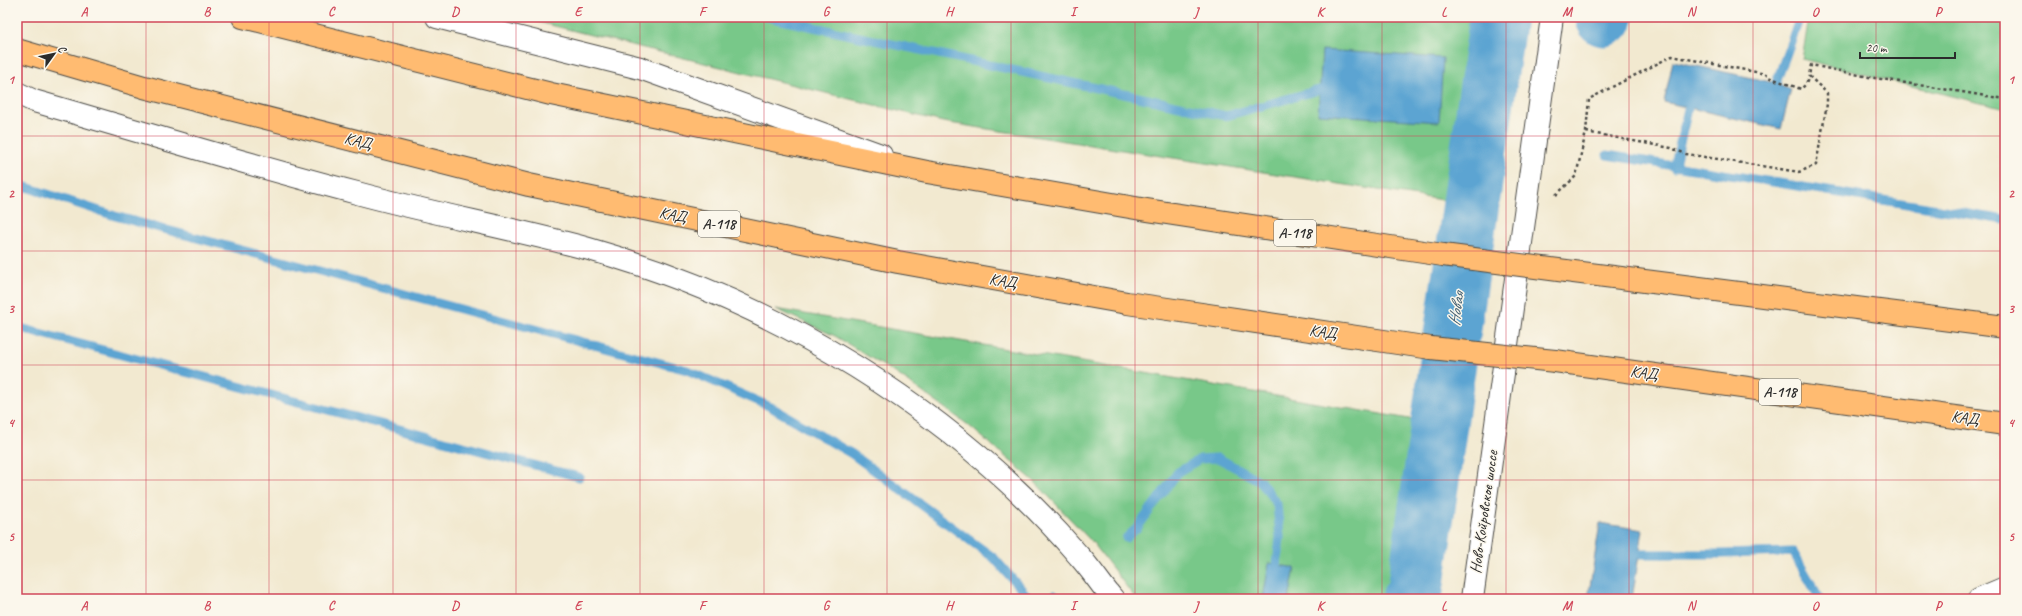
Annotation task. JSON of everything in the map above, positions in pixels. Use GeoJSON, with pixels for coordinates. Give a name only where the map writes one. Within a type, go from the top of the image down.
{"type":"FeatureCollection","features":[{"type":"Feature","properties":{"kind":"highway","name":"А-118"},"geometry":{"type":"LineString","coordinates":[[243,17],[550,94],[927,172],[1147,210],[1443,255],[2005,327]]}},
{"type":"Feature","properties":{"kind":"highway","name":"КАД"},"geometry":{"type":"LineString","coordinates":[[17,50],[144,87],[552,190],[898,262],[1127,303],[1432,348],[1555,361],[2005,424]]}},
{"type":"Feature","properties":{"kind":"street"},"geometry":{"type":"LineString","coordinates":[[437,17],[640,68],[927,172]]}},
{"type":"Feature","properties":{"kind":"street","name":"Ново-Койровское шоссе"},"geometry":{"type":"LineString","coordinates":[[1472,599],[1552,17]]}},
{"type":"Feature","properties":{"kind":"street"},"geometry":{"type":"LineString","coordinates":[[17,93],[34,101],[357,193],[590,250],[658,272],[716,294],[803,335],[850,361],[908,401],[963,443],[1024,498],[1079,555],[1113,599]]}},
{"type":"Feature","properties":{"kind":"street"},"geometry":{"type":"LineString","coordinates":[[1979,599],[2005,588]]}},
{"type":"Feature","properties":{"kind":"path"},"geometry":{"type":"LineString","coordinates":[[1527,194],[1553,198],[1576,176],[1586,132],[1590,99],[1672,56],[1766,74],[1768,77],[1801,89],[1806,84],[1811,65],[1869,77],[2005,98]]}},
{"type":"Feature","properties":{"kind":"path"},"geometry":{"type":"LineString","coordinates":[[1586,132],[1671,148],[1686,154],[1799,172],[1816,165],[1827,104],[1827,93],[1809,76]]}},
{"type":"Feature","properties":{"kind":"green space"},"geometry":{"type":"Polygon","coordinates":[[[518,17],[1478,17],[1455,202],[943,122],[518,17]]]}},
{"type":"Feature","properties":{"kind":"green space"},"geometry":{"type":"Polygon","coordinates":[[[1809,17],[2005,17],[2005,109],[1802,59],[1809,17]]]}},
{"type":"Feature","properties":{"kind":"green space"},"geometry":{"type":"Polygon","coordinates":[[[776,309],[1421,421],[1403,586],[1386,599],[1136,599],[1094,544],[1034,481],[967,424],[897,374],[835,336],[776,309]]]}},
{"type":"Feature","properties":{"kind":"water"},"geometry":{"type":"Polygon","coordinates":[[[1322,50],[1443,58],[1439,122],[1318,114],[1322,50]]]}},
{"type":"Feature","properties":{"kind":"water"},"geometry":{"type":"Polygon","coordinates":[[[1673,61],[1776,83],[1791,89],[1781,129],[1664,102],[1673,61]]]}},
{"type":"Feature","properties":{"kind":"water"},"geometry":{"type":"Polygon","coordinates":[[[1600,523],[1643,530],[1632,599],[1588,599],[1600,523]]]}},
{"type":"Feature","properties":{"kind":"water"},"geometry":{"type":"Polygon","coordinates":[[[1269,563],[1295,568],[1289,599],[1263,599],[1269,563]]]}},
{"type":"Feature","properties":{"kind":"waterway"},"geometry":{"type":"LineString","coordinates":[[767,17],[1226,116],[1319,90]]}},
{"type":"Feature","properties":{"kind":"waterway","name":"Новая"},"geometry":{"type":"LineString","coordinates":[[1410,599],[1414,597],[1498,17]]}},
{"type":"Feature","properties":{"kind":"waterway"},"geometry":{"type":"LineString","coordinates":[[1776,83],[1800,17]]}},
{"type":"Feature","properties":{"kind":"waterway"},"geometry":{"type":"LineString","coordinates":[[1674,168],[1688,109]]}},
{"type":"Feature","properties":{"kind":"waterway"},"geometry":{"type":"LineString","coordinates":[[1607,155],[2005,220]]}},
{"type":"Feature","properties":{"kind":"waterway"},"geometry":{"type":"LineString","coordinates":[[17,184],[115,216],[687,370],[771,407],[852,454],[994,558],[1030,599]]}},
{"type":"Feature","properties":{"kind":"waterway"},"geometry":{"type":"LineString","coordinates":[[17,327],[579,477]]}},
{"type":"Feature","properties":{"kind":"waterway"},"geometry":{"type":"LineString","coordinates":[[1126,538],[1137,528],[1178,472],[1200,459],[1218,458],[1260,481],[1277,504],[1280,537],[1277,565]]}},
{"type":"Feature","properties":{"kind":"waterway"},"geometry":{"type":"LineString","coordinates":[[1640,554],[1793,552],[1820,599]]}},
{"type":"Feature","properties":{"kind":"waterway"},"geometry":{"type":"LineString","coordinates":[[1049,599],[1054,595]]}}]}
